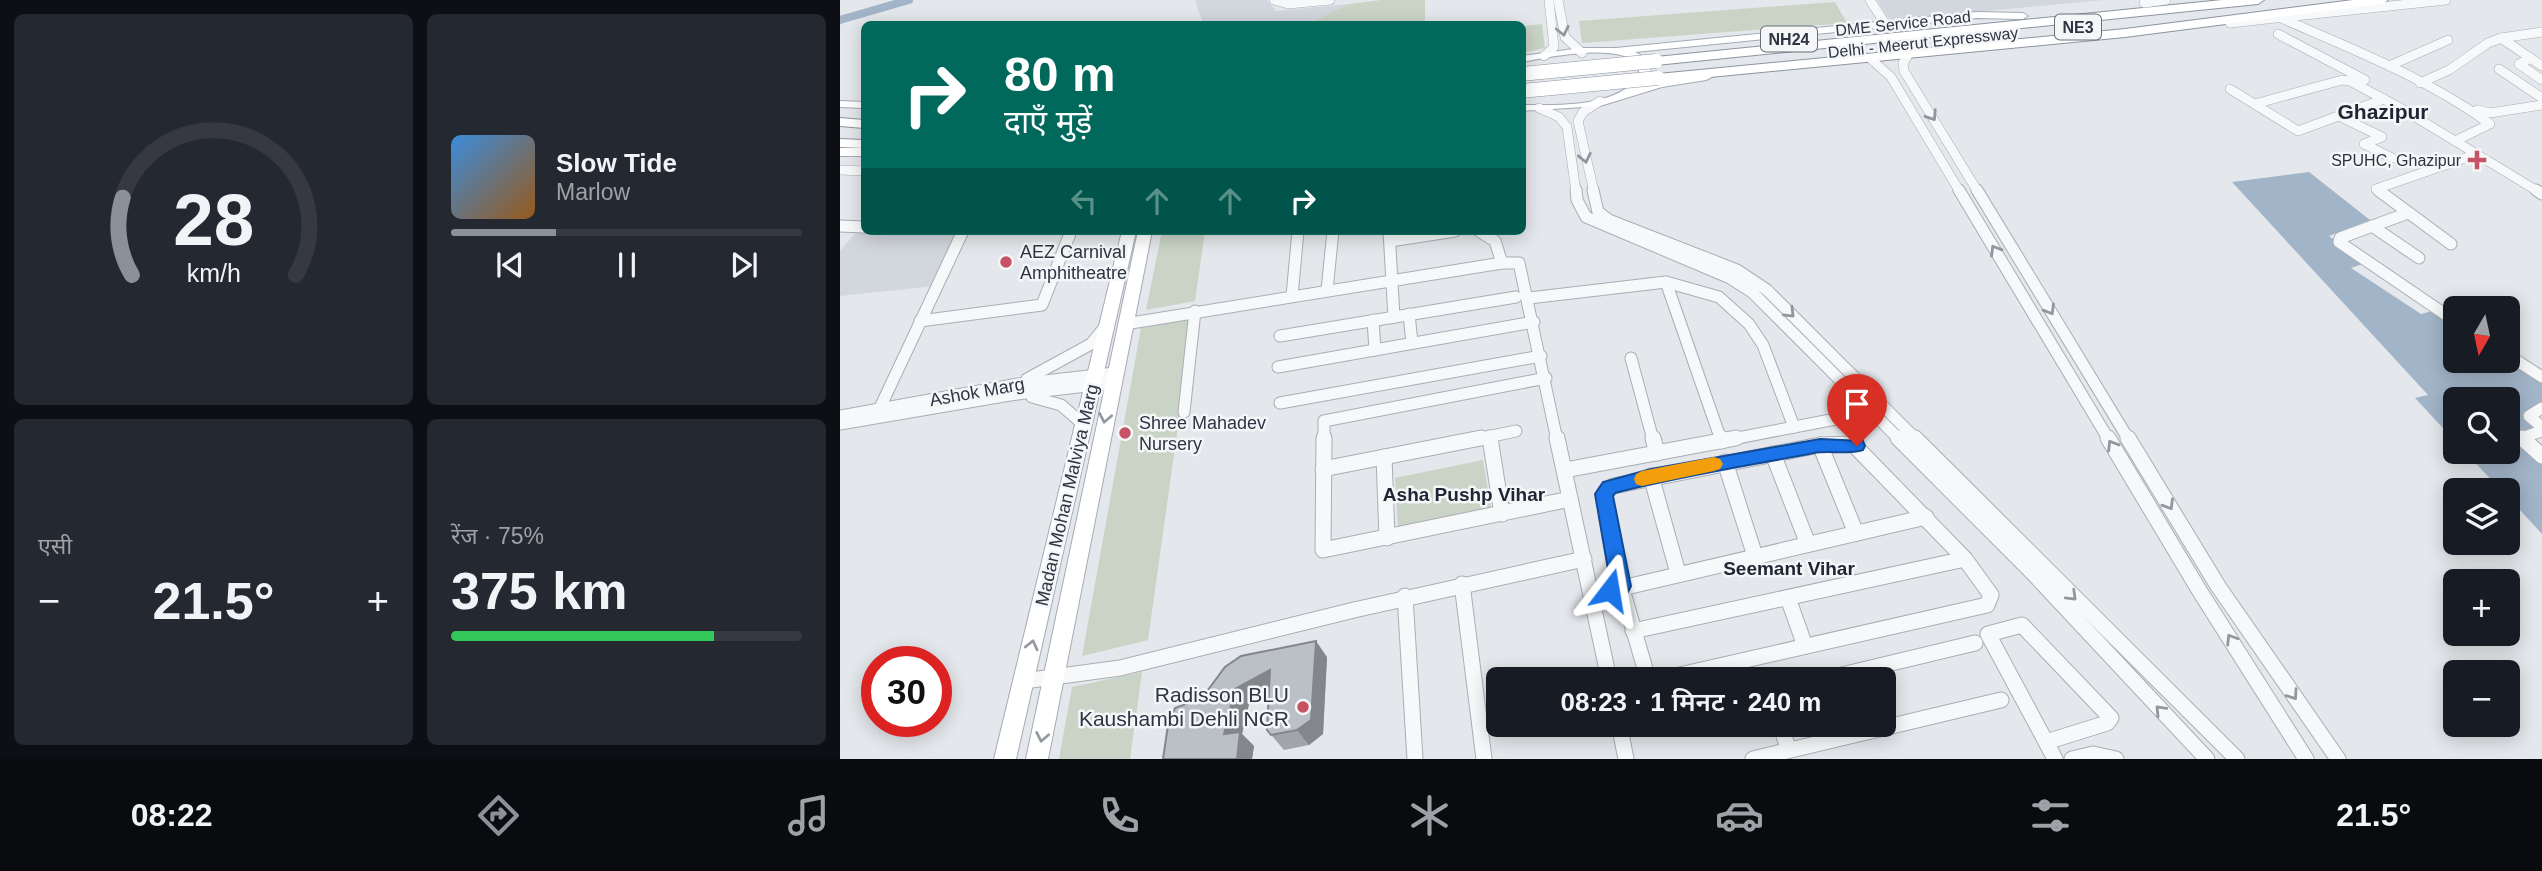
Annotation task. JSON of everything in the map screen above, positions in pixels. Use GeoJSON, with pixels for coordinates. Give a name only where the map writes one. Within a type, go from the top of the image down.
{"type":"FeatureCollection","features":[{"type":"Feature","properties":{"kind":"highway"},"geometry":{"type":"LineString","coordinates":[[2063,11],[2185,0]]}},
{"type":"Feature","properties":{"kind":"highway","name":"Delhi - Meerut Expressway"},"geometry":{"type":"LineString","coordinates":[[1526,82],[2254,3],[2324,0]]}},
{"type":"Feature","properties":{"kind":"highway"},"geometry":{"type":"LineString","coordinates":[[1526,91],[1908,55],[2200,24],[2382,0]]}},
{"type":"Feature","properties":{"kind":"highway"},"geometry":{"type":"LineString","coordinates":[[2063,11],[2100,12],[2254,3]]}},
{"type":"Feature","properties":{"kind":"highway"},"geometry":{"type":"LineString","coordinates":[[2061,38],[2254,3]]}},
{"type":"Feature","properties":{"kind":"highway","name":"NH24"},"geometry":{"type":"LineString","coordinates":[[1526,66],[2063,11]]}},
{"type":"Feature","properties":{"kind":"highway","name":"Delhi - Meerut Expressway"},"geometry":{"type":"LineString","coordinates":[[1526,74],[1830,48]]}},
{"type":"Feature","properties":{"kind":"highway"},"geometry":{"type":"LineString","coordinates":[[840,109],[861,113]]}},
{"type":"Feature","properties":{"kind":"highway"},"geometry":{"type":"LineString","coordinates":[[840,122],[861,115]]}},
{"type":"Feature","properties":{"kind":"highway"},"geometry":{"type":"LineString","coordinates":[[840,132],[861,133]]}},
{"type":"Feature","properties":{"kind":"highway"},"geometry":{"type":"LineString","coordinates":[[840,143],[861,144]]}},
{"type":"Feature","properties":{"kind":"main road","name":"DME Service Road"},"geometry":{"type":"LineString","coordinates":[[1526,58],[1978,15],[2023,16]]}},
{"type":"Feature","properties":{"kind":"main road"},"geometry":{"type":"LineString","coordinates":[[1616,51],[1639,57],[1645,65],[1646,76],[1637,88],[1621,98]]}},
{"type":"Feature","properties":{"kind":"main road","name":"DME Service Road"},"geometry":{"type":"LineString","coordinates":[[1526,108],[1621,98],[1687,79],[1908,55]]}},
{"type":"Feature","properties":{"kind":"main road"},"geometry":{"type":"LineString","coordinates":[[840,152],[861,152]]}},
{"type":"Feature","properties":{"kind":"main road","name":"Madan Mohan Malviya Marg"},"geometry":{"type":"LineString","coordinates":[[1037,759],[1114,378],[1116,324],[1128,235]]}},
{"type":"Feature","properties":{"kind":"main road","name":"Madan Mohan Malviya Marg"},"geometry":{"type":"LineString","coordinates":[[1005,759],[1095,379],[1116,324],[1144,235]]}},
{"type":"Feature","properties":{"kind":"street"},"geometry":{"type":"LineString","coordinates":[[1274,0],[1288,4],[1330,0]]}},
{"type":"Feature","properties":{"kind":"street"},"geometry":{"type":"LineString","coordinates":[[1544,56],[1554,47],[1549,0]]}},
{"type":"Feature","properties":{"kind":"street"},"geometry":{"type":"LineString","coordinates":[[1558,0],[1564,38],[1568,45],[1582,52]]}},
{"type":"Feature","properties":{"kind":"street"},"geometry":{"type":"LineString","coordinates":[[1870,0],[1886,25]]}},
{"type":"Feature","properties":{"kind":"street"},"geometry":{"type":"LineString","coordinates":[[2144,3],[2166,0]]}},
{"type":"Feature","properties":{"kind":"street"},"geometry":{"type":"LineString","coordinates":[[2200,24],[2446,0]]}},
{"type":"Feature","properties":{"kind":"street"},"geometry":{"type":"LineString","coordinates":[[2281,18],[2389,66],[2481,116],[2490,124],[2489,127],[2455,141]]}},
{"type":"Feature","properties":{"kind":"street"},"geometry":{"type":"LineString","coordinates":[[2420,83],[2501,38],[2542,32]]}},
{"type":"Feature","properties":{"kind":"street"},"geometry":{"type":"LineString","coordinates":[[2277,34],[2365,79],[2357,84]]}},
{"type":"Feature","properties":{"kind":"street"},"geometry":{"type":"LineString","coordinates":[[2501,38],[2542,65]]}},
{"type":"Feature","properties":{"kind":"street"},"geometry":{"type":"LineString","coordinates":[[2389,66],[2448,40]]}},
{"type":"Feature","properties":{"kind":"street"},"geometry":{"type":"LineString","coordinates":[[2309,50],[2337,42]]}},
{"type":"Feature","properties":{"kind":"street"},"geometry":{"type":"LineString","coordinates":[[1908,55],[1903,64],[1904,71],[2211,574],[2337,759]]}},
{"type":"Feature","properties":{"kind":"street"},"geometry":{"type":"LineString","coordinates":[[2531,58],[2519,64],[2542,80]]}},
{"type":"Feature","properties":{"kind":"street"},"geometry":{"type":"LineString","coordinates":[[1872,60],[1891,77],[2192,578],[2306,759]]}},
{"type":"Feature","properties":{"kind":"street"},"geometry":{"type":"LineString","coordinates":[[2499,69],[2542,98]]}},
{"type":"Feature","properties":{"kind":"street"},"geometry":{"type":"LineString","coordinates":[[2255,104],[2342,80],[2357,84],[2542,194]]}},
{"type":"Feature","properties":{"kind":"street"},"geometry":{"type":"LineString","coordinates":[[2434,87],[2485,113],[2542,105]]}},
{"type":"Feature","properties":{"kind":"street"},"geometry":{"type":"LineString","coordinates":[[2230,89],[2298,131],[2385,99]]}},
{"type":"Feature","properties":{"kind":"street"},"geometry":{"type":"LineString","coordinates":[[1600,101],[1583,112],[1578,121],[1598,212],[1609,220],[1737,270],[1768,290],[2237,759]]}},
{"type":"Feature","properties":{"kind":"street"},"geometry":{"type":"LineString","coordinates":[[1539,108],[1559,117],[1567,127],[1577,200],[1586,216],[1602,226],[1730,278],[1752,292],[2032,572],[2207,759]]}},
{"type":"Feature","properties":{"kind":"street"},"geometry":{"type":"LineString","coordinates":[[2339,116],[2382,137],[2364,144],[2392,158]]}},
{"type":"Feature","properties":{"kind":"street"},"geometry":{"type":"LineString","coordinates":[[2451,244],[2375,189],[2477,154]]}},
{"type":"Feature","properties":{"kind":"street"},"geometry":{"type":"LineString","coordinates":[[840,170],[861,171]]}},
{"type":"Feature","properties":{"kind":"street"},"geometry":{"type":"LineString","coordinates":[[1577,200],[1593,195]]}},
{"type":"Feature","properties":{"kind":"street"},"geometry":{"type":"LineString","coordinates":[[2408,213],[2340,238],[2339,242],[2443,313]]}},
{"type":"Feature","properties":{"kind":"street"},"geometry":{"type":"LineString","coordinates":[[840,226],[861,227]]}},
{"type":"Feature","properties":{"kind":"street"},"geometry":{"type":"LineString","coordinates":[[2372,226],[2419,258]]}},
{"type":"Feature","properties":{"kind":"street"},"geometry":{"type":"LineString","coordinates":[[877,414],[961,235]]}},
{"type":"Feature","properties":{"kind":"street"},"geometry":{"type":"LineString","coordinates":[[920,321],[1041,305],[1069,235]]}},
{"type":"Feature","properties":{"kind":"street"},"geometry":{"type":"LineString","coordinates":[[1292,296],[1297,235]]}},
{"type":"Feature","properties":{"kind":"street"},"geometry":{"type":"LineString","coordinates":[[1327,290],[1333,235]]}},
{"type":"Feature","properties":{"kind":"street"},"geometry":{"type":"LineString","coordinates":[[1485,235],[1495,241],[1502,262]]}},
{"type":"Feature","properties":{"kind":"street"},"geometry":{"type":"LineString","coordinates":[[1389,236],[1394,317]]}},
{"type":"Feature","properties":{"kind":"street"},"geometry":{"type":"LineString","coordinates":[[1014,390],[1091,344],[1116,324],[1502,262],[1516,262],[1521,266],[1522,298],[1534,322],[1607,667]]}},
{"type":"Feature","properties":{"kind":"street"},"geometry":{"type":"LineString","coordinates":[[1666,282],[1722,441]]}},
{"type":"Feature","properties":{"kind":"street"},"geometry":{"type":"LineString","coordinates":[[1280,336],[1522,298],[1666,282],[1719,297],[1749,324],[1763,345],[1794,427]]}},
{"type":"Feature","properties":{"kind":"street"},"geometry":{"type":"LineString","coordinates":[[1184,412],[1195,311]]}},
{"type":"Feature","properties":{"kind":"street"},"geometry":{"type":"LineString","coordinates":[[1409,314],[1412,343]]}},
{"type":"Feature","properties":{"kind":"street"},"geometry":{"type":"LineString","coordinates":[[1373,320],[1376,350]]}},
{"type":"Feature","properties":{"kind":"street"},"geometry":{"type":"LineString","coordinates":[[1278,367],[1534,322]]}},
{"type":"Feature","properties":{"kind":"street"},"geometry":{"type":"LineString","coordinates":[[1280,403],[1541,356]]}},
{"type":"Feature","properties":{"kind":"street"},"geometry":{"type":"LineString","coordinates":[[1631,358],[1657,453]]}},
{"type":"Feature","properties":{"kind":"street"},"geometry":{"type":"LineString","coordinates":[[2520,363],[2542,377]]}},
{"type":"Feature","properties":{"kind":"street","name":"Ashok Marg"},"geometry":{"type":"LineString","coordinates":[[840,425],[877,414],[1014,390],[1114,378]]}},
{"type":"Feature","properties":{"kind":"street"},"geometry":{"type":"LineString","coordinates":[[1546,378],[1324,421],[1323,550],[1570,499]]}},
{"type":"Feature","properties":{"kind":"street"},"geometry":{"type":"LineString","coordinates":[[1014,390],[1056,400],[1070,407],[1084,425]]}},
{"type":"Feature","properties":{"kind":"street"},"geometry":{"type":"LineString","coordinates":[[2542,408],[2529,416],[2542,429],[2521,439],[2542,456]]}},
{"type":"Feature","properties":{"kind":"street","name":"Ashok Marg"},"geometry":{"type":"LineString","coordinates":[[840,415],[877,414]]}},
{"type":"Feature","properties":{"kind":"street"},"geometry":{"type":"LineString","coordinates":[[1565,470],[1841,418]]}},
{"type":"Feature","properties":{"kind":"street"},"geometry":{"type":"LineString","coordinates":[[1324,468],[1516,431]]}},
{"type":"Feature","properties":{"kind":"street"},"geometry":{"type":"LineString","coordinates":[[1490,436],[1502,514]]}},
{"type":"Feature","properties":{"kind":"street"},"geometry":{"type":"LineString","coordinates":[[1820,445],[1856,533]]}},
{"type":"Feature","properties":{"kind":"street"},"geometry":{"type":"LineString","coordinates":[[1644,667],[1621,586],[1604,494],[1613,486],[1651,477],[1820,445],[1857,446],[1965,559],[1991,595],[1987,605],[1714,667]]}},
{"type":"Feature","properties":{"kind":"street"},"geometry":{"type":"LineString","coordinates":[[1773,454],[1808,544]]}},
{"type":"Feature","properties":{"kind":"street"},"geometry":{"type":"LineString","coordinates":[[1384,457],[1387,538]]}},
{"type":"Feature","properties":{"kind":"street"},"geometry":{"type":"LineString","coordinates":[[1725,462],[1755,556]]}},
{"type":"Feature","properties":{"kind":"street"},"geometry":{"type":"LineString","coordinates":[[1651,477],[1678,573]]}},
{"type":"Feature","properties":{"kind":"street"},"geometry":{"type":"LineString","coordinates":[[1592,595],[1621,586],[1926,517]]}},
{"type":"Feature","properties":{"kind":"street"},"geometry":{"type":"LineString","coordinates":[[1024,681],[1053,679],[1154,659],[1405,596],[1584,559]]}},
{"type":"Feature","properties":{"kind":"street"},"geometry":{"type":"LineString","coordinates":[[1633,631],[1965,559]]}},
{"type":"Feature","properties":{"kind":"street"},"geometry":{"type":"LineString","coordinates":[[1462,584],[1485,759]]}},
{"type":"Feature","properties":{"kind":"street"},"geometry":{"type":"LineString","coordinates":[[1405,596],[1415,759]]}},
{"type":"Feature","properties":{"kind":"street"},"geometry":{"type":"LineString","coordinates":[[1788,598],[1805,646]]}},
{"type":"Feature","properties":{"kind":"street"},"geometry":{"type":"LineString","coordinates":[[2046,742],[2107,723],[2111,718],[2022,625],[1988,634],[2055,759]]}},
{"type":"Feature","properties":{"kind":"street"},"geometry":{"type":"LineString","coordinates":[[1888,667],[1975,643]]}},
{"type":"Feature","properties":{"kind":"street"},"geometry":{"type":"LineString","coordinates":[[1896,722],[2001,700]]}},
{"type":"Feature","properties":{"kind":"street"},"geometry":{"type":"LineString","coordinates":[[1625,737],[1626,759]]}},
{"type":"Feature","properties":{"kind":"street"},"geometry":{"type":"LineString","coordinates":[[1753,759],[1786,743],[1819,737]]}},
{"type":"Feature","properties":{"kind":"street"},"geometry":{"type":"LineString","coordinates":[[2072,759],[2093,754],[2116,759]]}},
{"type":"Feature","properties":{"kind":"shaded area"},"geometry":{"type":"Polygon","coordinates":[[[1195,0],[1267,0],[1276,11],[1349,4],[1314,21],[1202,21],[1195,0]]]}},
{"type":"Feature","properties":{"kind":"shaded area"},"geometry":{"type":"Polygon","coordinates":[[[1877,0],[2103,0],[1890,20],[1877,0]]]}},
{"type":"Feature","properties":{"kind":"shaded area"},"geometry":{"type":"Polygon","coordinates":[[[857,231],[861,231],[861,235],[957,235],[934,286],[840,296],[840,251],[857,231]]]}},
{"type":"Feature","properties":{"kind":"green space"},"geometry":{"type":"Polygon","coordinates":[[[1381,0],[1425,0],[1425,21],[1314,21],[1349,4],[1381,0]]]}},
{"type":"Feature","properties":{"kind":"green space"},"geometry":{"type":"Polygon","coordinates":[[[1835,2],[1847,23],[1582,43],[1579,21],[1835,2]]]}},
{"type":"Feature","properties":{"kind":"green space"},"geometry":{"type":"Polygon","coordinates":[[[1542,24],[1545,48],[1526,52],[1526,26],[1542,24]]]}},
{"type":"Feature","properties":{"kind":"green space"},"geometry":{"type":"Polygon","coordinates":[[[1161,235],[1204,235],[1195,301],[1146,310],[1161,235]]]}},
{"type":"Feature","properties":{"kind":"green space"},"geometry":{"type":"Polygon","coordinates":[[[1193,319],[1148,640],[1082,656],[1141,328],[1193,319]]]}},
{"type":"Feature","properties":{"kind":"green space"},"geometry":{"type":"Polygon","coordinates":[[[1483,460],[1491,508],[1398,528],[1395,478],[1483,460]]]}},
{"type":"Feature","properties":{"kind":"green space"},"geometry":{"type":"Polygon","coordinates":[[[1142,672],[1130,759],[1059,759],[1072,687],[1142,672]]]}},
{"type":"Feature","properties":{"kind":"water"},"geometry":{"type":"Polygon","coordinates":[[[2309,172],[2370,220],[2329,236],[2365,263],[2351,268],[2421,314],[2436,310],[2443,314],[2443,373],[2520,373],[2520,366],[2542,376],[2542,410],[2526,419],[2542,428],[2529,440],[2542,452],[2542,534],[2520,510],[2520,478],[2490,478],[2476,464],[2520,464],[2520,387],[2443,387],[2443,428],[2415,398],[2428,395],[2232,182],[2309,172]]]}},
{"type":"Feature","properties":{"kind":"building"},"geometry":{"type":"Polygon","coordinates":[[[1316,641],[1311,720],[1297,730],[1271,735],[1267,730],[1270,670],[1235,689],[1224,734],[1240,732],[1237,759],[1163,759],[1168,725],[1175,708],[1202,698],[1225,667],[1241,656],[1316,641]]]}},
{"type":"Feature","properties":{"kind":"waterway"},"geometry":{"type":"LineString","coordinates":[[840,20],[909,0]]}},
{"type":"Feature","properties":{"kind":"slow traffic"},"geometry":{"type":"LineString","coordinates":[[1642,479],[1714,464]]}},
{"type":"Feature","properties":{"kind":"place","name":"SPUHC, Ghazipur"},"geometry":{"type":"Point","coordinates":[2477,160]}},
{"type":"Feature","properties":{"kind":"place","name":"AEZ Carnival Amphitheatre"},"geometry":{"type":"Point","coordinates":[1006,262]}},
{"type":"Feature","properties":{"kind":"place","name":"Shree Mahadev Nursery"},"geometry":{"type":"Point","coordinates":[1125,433]}},
{"type":"Feature","properties":{"kind":"place","name":"Radisson BLU Kaushambi Dehli NCR"},"geometry":{"type":"Point","coordinates":[1303,707]}},
{"type":"Feature","properties":{"kind":"district","name":"Ghazipur"},"geometry":{"type":"Point","coordinates":[2383,112]}},
{"type":"Feature","properties":{"kind":"district","name":"Asha Pushp Vihar"},"geometry":{"type":"Point","coordinates":[1464,494]}},
{"type":"Feature","properties":{"kind":"district","name":"Seemant Vihar"},"geometry":{"type":"Point","coordinates":[1789,568]}},
{"type":"Feature","properties":{"kind":"route"},"geometry":{"type":"LineString","coordinates":[[1610,590],[1621,586],[1604,494],[1609,488],[1651,477],[1820,445],[1850,443],[1857,446]]}}]}
